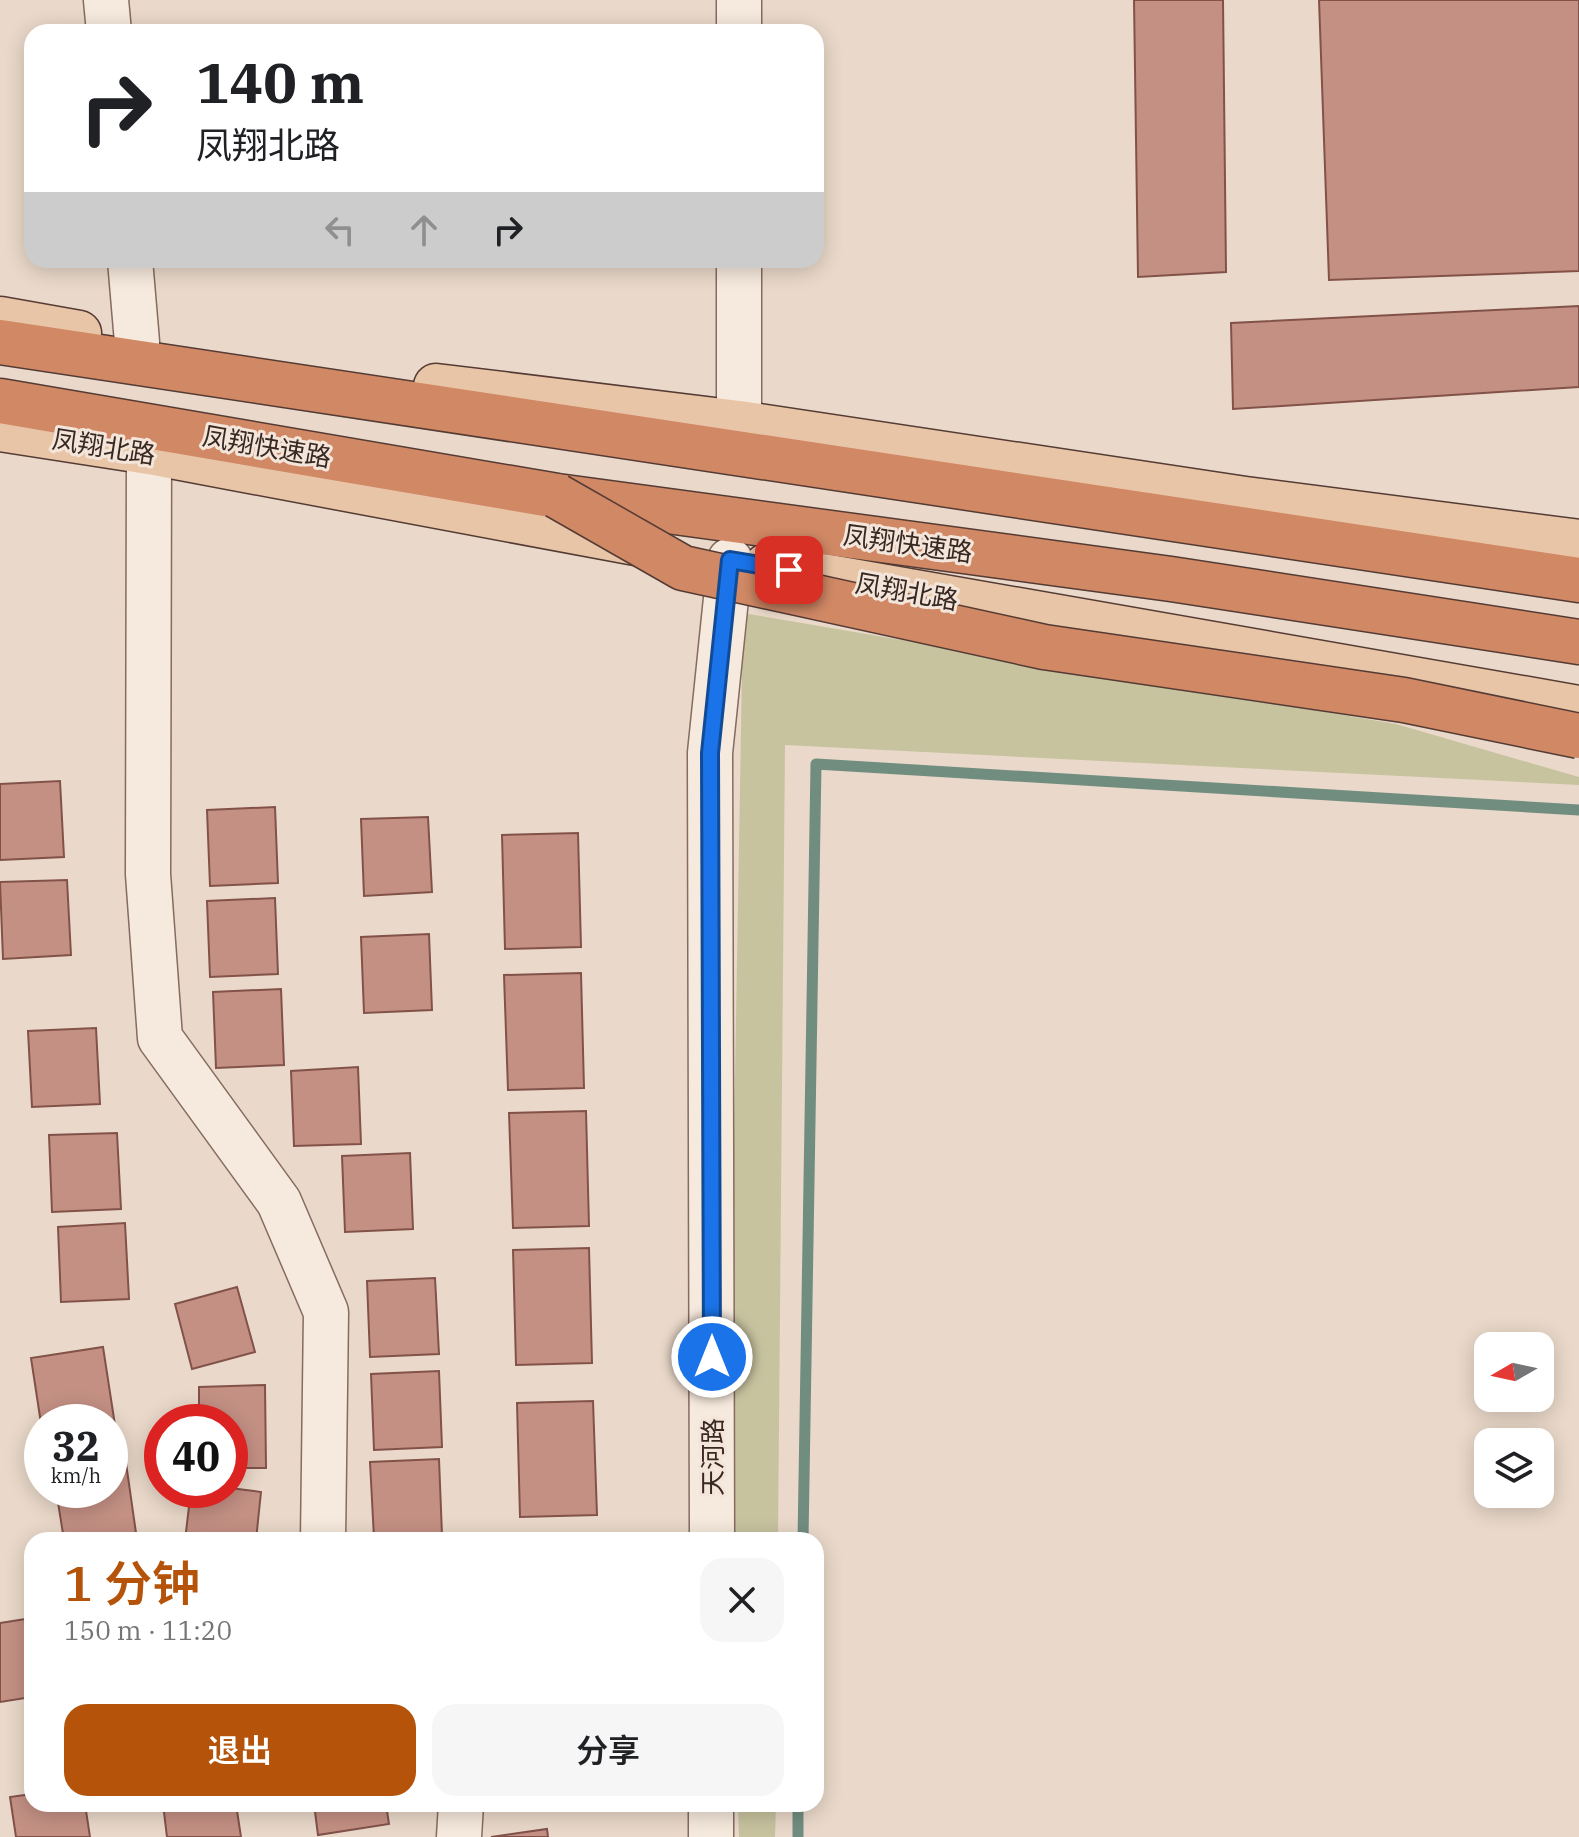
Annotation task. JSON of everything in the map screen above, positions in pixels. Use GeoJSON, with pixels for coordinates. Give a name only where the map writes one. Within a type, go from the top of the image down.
{"type":"FeatureCollection","features":[{"type":"Feature","properties":{"kind":"highway"},"geometry":{"type":"LineString","coordinates":[[0,342],[1579,580]]}},
{"type":"Feature","properties":{"kind":"highway","name":"凤翔快速路"},"geometry":{"type":"LineString","coordinates":[[0,401],[557,496],[1171,579],[1579,642]]}},
{"type":"Feature","properties":{"kind":"highway"},"geometry":{"type":"LineString","coordinates":[[557,496],[683,568],[1044,647],[1404,700],[1579,736]]}},
{"type":"Feature","properties":{"kind":"main road"},"geometry":{"type":"LineString","coordinates":[[0,319],[488,393],[739,423],[1245,499],[1579,542]]}},
{"type":"Feature","properties":{"kind":"main road","name":"凤翔北路"},"geometry":{"type":"LineString","coordinates":[[0,429],[149,452],[730,560],[1579,708]]}},
{"type":"Feature","properties":{"kind":"street"},"geometry":{"type":"LineString","coordinates":[[106,0],[108,24]]}},
{"type":"Feature","properties":{"kind":"street"},"geometry":{"type":"LineString","coordinates":[[739,0],[739,24]]}},
{"type":"Feature","properties":{"kind":"street"},"geometry":{"type":"LineString","coordinates":[[131,268],[137,342]]}},
{"type":"Feature","properties":{"kind":"street"},"geometry":{"type":"LineString","coordinates":[[739,268],[739,423]]}},
{"type":"Feature","properties":{"kind":"street"},"geometry":{"type":"LineString","coordinates":[[149,452],[148,874],[160,1038],[279,1202],[326,1312],[323,1532]]}},
{"type":"Feature","properties":{"kind":"street","name":"天河路"},"geometry":{"type":"LineString","coordinates":[[712,1532],[710,753],[730,560]]}},
{"type":"Feature","properties":{"kind":"street"},"geometry":{"type":"LineString","coordinates":[[459,1837],[461,1812]]}},
{"type":"Feature","properties":{"kind":"street"},"geometry":{"type":"LineString","coordinates":[[711,1812],[711,1837]]}},
{"type":"Feature","properties":{"kind":"shaded area"},"geometry":{"type":"Polygon","coordinates":[[[743,613],[1396,724],[1579,777],[1579,785],[785,745],[778,1532],[734,1532],[731,1310],[743,613]]]}},
{"type":"Feature","properties":{"kind":"shaded area"},"geometry":{"type":"Polygon","coordinates":[[[738,1812],[776,1812],[775,1837],[739,1837],[738,1812]]]}},
{"type":"Feature","properties":{"kind":"building"},"geometry":{"type":"Polygon","coordinates":[[[1134,0],[1223,0],[1226,272],[1138,277],[1134,0]]]}},
{"type":"Feature","properties":{"kind":"building"},"geometry":{"type":"Polygon","coordinates":[[[1319,0],[1579,0],[1579,271],[1329,280],[1319,0]]]}},
{"type":"Feature","properties":{"kind":"building"},"geometry":{"type":"Polygon","coordinates":[[[1579,306],[1579,387],[1233,409],[1231,323],[1579,306]]]}},
{"type":"Feature","properties":{"kind":"building"},"geometry":{"type":"Polygon","coordinates":[[[60,781],[64,857],[0,860],[0,784],[60,781]]]}},
{"type":"Feature","properties":{"kind":"building"},"geometry":{"type":"Polygon","coordinates":[[[275,807],[278,883],[210,886],[207,810],[275,807]]]}},
{"type":"Feature","properties":{"kind":"building"},"geometry":{"type":"Polygon","coordinates":[[[428,817],[432,892],[364,896],[361,819],[428,817]]]}},
{"type":"Feature","properties":{"kind":"building"},"geometry":{"type":"Polygon","coordinates":[[[578,833],[581,947],[505,949],[502,835],[578,833]]]}},
{"type":"Feature","properties":{"kind":"building"},"geometry":{"type":"Polygon","coordinates":[[[67,880],[71,955],[3,959],[0,882],[67,880]]]}},
{"type":"Feature","properties":{"kind":"building"},"geometry":{"type":"Polygon","coordinates":[[[275,898],[278,974],[210,977],[207,901],[275,898]]]}},
{"type":"Feature","properties":{"kind":"building"},"geometry":{"type":"Polygon","coordinates":[[[429,934],[432,1010],[364,1013],[361,937],[429,934]]]}},
{"type":"Feature","properties":{"kind":"building"},"geometry":{"type":"Polygon","coordinates":[[[581,973],[584,1088],[508,1090],[504,975],[581,973]]]}},
{"type":"Feature","properties":{"kind":"building"},"geometry":{"type":"Polygon","coordinates":[[[281,989],[284,1065],[216,1068],[213,992],[281,989]]]}},
{"type":"Feature","properties":{"kind":"building"},"geometry":{"type":"Polygon","coordinates":[[[96,1028],[100,1104],[32,1107],[28,1031],[96,1028]]]}},
{"type":"Feature","properties":{"kind":"building"},"geometry":{"type":"Polygon","coordinates":[[[358,1067],[361,1144],[294,1146],[291,1071],[358,1067]]]}},
{"type":"Feature","properties":{"kind":"building"},"geometry":{"type":"Polygon","coordinates":[[[586,1111],[589,1226],[513,1228],[509,1113],[586,1111]]]}},
{"type":"Feature","properties":{"kind":"building"},"geometry":{"type":"Polygon","coordinates":[[[117,1133],[121,1209],[52,1212],[49,1135],[117,1133]]]}},
{"type":"Feature","properties":{"kind":"building"},"geometry":{"type":"Polygon","coordinates":[[[410,1153],[413,1229],[345,1232],[342,1156],[410,1153]]]}},
{"type":"Feature","properties":{"kind":"building"},"geometry":{"type":"Polygon","coordinates":[[[125,1223],[129,1299],[61,1302],[58,1227],[125,1223]]]}},
{"type":"Feature","properties":{"kind":"building"},"geometry":{"type":"Polygon","coordinates":[[[589,1248],[592,1363],[516,1365],[513,1250],[589,1248]]]}},
{"type":"Feature","properties":{"kind":"building"},"geometry":{"type":"Polygon","coordinates":[[[435,1278],[439,1354],[370,1357],[367,1281],[435,1278]]]}},
{"type":"Feature","properties":{"kind":"building"},"geometry":{"type":"Polygon","coordinates":[[[237,1287],[255,1352],[192,1369],[175,1304],[237,1287]]]}},
{"type":"Feature","properties":{"kind":"building"},"geometry":{"type":"Polygon","coordinates":[[[103,1347],[112,1404],[38,1404],[31,1358],[103,1347]]]}},
{"type":"Feature","properties":{"kind":"building"},"geometry":{"type":"Polygon","coordinates":[[[439,1371],[442,1447],[374,1450],[371,1374],[439,1371]]]}},
{"type":"Feature","properties":{"kind":"building"},"geometry":{"type":"Polygon","coordinates":[[[265,1385],[266,1468],[248,1468],[248,1404],[199,1404],[199,1387],[265,1385]]]}},
{"type":"Feature","properties":{"kind":"building"},"geometry":{"type":"Polygon","coordinates":[[[593,1401],[597,1515],[520,1517],[517,1403],[593,1401]]]}},
{"type":"Feature","properties":{"kind":"building"},"geometry":{"type":"Polygon","coordinates":[[[439,1459],[442,1532],[374,1532],[370,1462],[439,1459]]]}},
{"type":"Feature","properties":{"kind":"building"},"geometry":{"type":"Polygon","coordinates":[[[128,1477],[136,1532],[63,1532],[59,1508],[128,1508],[128,1477]]]}},
{"type":"Feature","properties":{"kind":"building"},"geometry":{"type":"Polygon","coordinates":[[[248,1490],[261,1492],[257,1532],[186,1532],[189,1508],[248,1508],[248,1490]]]}},
{"type":"Feature","properties":{"kind":"building"},"geometry":{"type":"Polygon","coordinates":[[[24,1619],[24,1698],[0,1702],[0,1623],[24,1619]]]}},
{"type":"Feature","properties":{"kind":"building"},"geometry":{"type":"Polygon","coordinates":[[[24,1795],[24,1812],[86,1812],[90,1837],[16,1837],[10,1797],[24,1795]]]}},
{"type":"Feature","properties":{"kind":"building"},"geometry":{"type":"Polygon","coordinates":[[[164,1812],[237,1812],[241,1837],[167,1837],[164,1812]]]}},
{"type":"Feature","properties":{"kind":"building"},"geometry":{"type":"Polygon","coordinates":[[[315,1812],[387,1812],[389,1824],[318,1835],[315,1812]]]}},
{"type":"Feature","properties":{"kind":"building"},"geometry":{"type":"Polygon","coordinates":[[[547,1829],[548,1837],[491,1837],[547,1829]]]}},
{"type":"Feature","properties":{"kind":"waterway"},"geometry":{"type":"LineString","coordinates":[[803,1532],[816,764],[1579,810]]}},
{"type":"Feature","properties":{"kind":"waterway"},"geometry":{"type":"LineString","coordinates":[[798,1812],[798,1837]]}},
{"type":"Feature","properties":{"kind":"route"},"geometry":{"type":"LineString","coordinates":[[712,1357],[710,753],[730,560],[789,570]]}}]}
